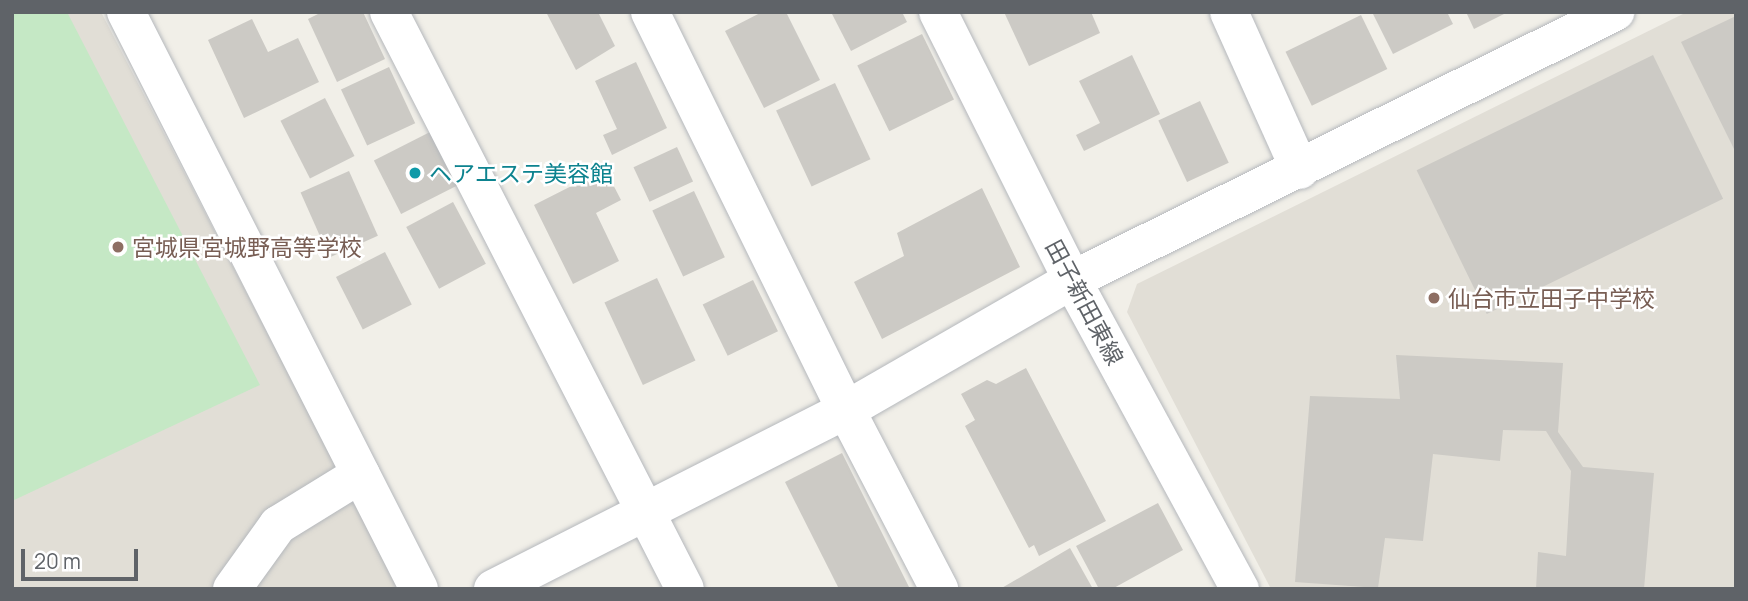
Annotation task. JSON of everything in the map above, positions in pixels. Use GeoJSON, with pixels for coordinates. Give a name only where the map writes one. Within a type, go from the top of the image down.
{"type":"FeatureCollection","features":[{"type":"Feature","properties":{"kind":"street"},"geometry":{"type":"LineString","coordinates":[[126,12],[419,589]]}},
{"type":"Feature","properties":{"kind":"street"},"geometry":{"type":"LineString","coordinates":[[389,12],[685,589]]}},
{"type":"Feature","properties":{"kind":"street"},"geometry":{"type":"LineString","coordinates":[[650,12],[846,410],[939,589]]}},
{"type":"Feature","properties":{"kind":"street","name":"田子新田東線"},"geometry":{"type":"LineString","coordinates":[[938,12],[1072,280],[1240,589]]}},
{"type":"Feature","properties":{"kind":"street"},"geometry":{"type":"LineString","coordinates":[[1229,12],[1300,170]]}},
{"type":"Feature","properties":{"kind":"street"},"geometry":{"type":"LineString","coordinates":[[493,589],[846,410],[1072,280],[1300,170],[1615,12]]}},
{"type":"Feature","properties":{"kind":"street"},"geometry":{"type":"LineString","coordinates":[[232,589],[278,525],[361,474]]}},
{"type":"Feature","properties":{"kind":"shaded area","name":"宮城県宮城野高等学校"},"geometry":{"type":"Polygon","coordinates":[[[12,12],[101,12],[400,589],[12,589],[12,12]]]}},
{"type":"Feature","properties":{"kind":"shaded area","name":"仙台市立田子中学校"},"geometry":{"type":"Polygon","coordinates":[[[1687,12],[1736,12],[1736,589],[1271,589],[1127,312],[1137,284],[1687,12]]]}},
{"type":"Feature","properties":{"kind":"green space"},"geometry":{"type":"Polygon","coordinates":[[[12,12],[67,12],[260,385],[12,501],[12,12]]]}},
{"type":"Feature","properties":{"kind":"building"},"geometry":{"type":"Polygon","coordinates":[[[322,12],[363,12],[385,59],[337,82],[308,19],[322,12]]]}},
{"type":"Feature","properties":{"kind":"building"},"geometry":{"type":"Polygon","coordinates":[[[546,12],[598,12],[615,46],[576,70],[546,12]]]}},
{"type":"Feature","properties":{"kind":"building"},"geometry":{"type":"Polygon","coordinates":[[[762,12],[786,12],[820,80],[764,108],[725,31],[762,12]]]}},
{"type":"Feature","properties":{"kind":"building"},"geometry":{"type":"Polygon","coordinates":[[[831,12],[902,12],[907,22],[851,51],[831,12]]]}},
{"type":"Feature","properties":{"kind":"building"},"geometry":{"type":"Polygon","coordinates":[[[1004,12],[1091,12],[1100,33],[1029,66],[1004,12]]]}},
{"type":"Feature","properties":{"kind":"building"},"geometry":{"type":"Polygon","coordinates":[[[1372,12],[1447,12],[1453,24],[1393,54],[1372,12]]]}},
{"type":"Feature","properties":{"kind":"building"},"geometry":{"type":"Polygon","coordinates":[[[1466,12],[1508,12],[1474,29],[1466,12]]]}},
{"type":"Feature","properties":{"kind":"building"},"geometry":{"type":"Polygon","coordinates":[[[1361,15],[1387,69],[1312,106],[1286,52],[1361,15]]]}},
{"type":"Feature","properties":{"kind":"building"},"geometry":{"type":"Polygon","coordinates":[[[1736,16],[1736,153],[1681,42],[1736,16]]]}},
{"type":"Feature","properties":{"kind":"building"},"geometry":{"type":"Polygon","coordinates":[[[252,19],[268,52],[298,38],[319,82],[244,118],[208,40],[252,19]]]}},
{"type":"Feature","properties":{"kind":"building"},"geometry":{"type":"Polygon","coordinates":[[[922,34],[954,100],[889,131],[857,66],[922,34]]]}},
{"type":"Feature","properties":{"kind":"building"},"geometry":{"type":"Polygon","coordinates":[[[1132,55],[1160,114],[1084,151],[1076,135],[1100,123],[1079,81],[1132,55]]]}},
{"type":"Feature","properties":{"kind":"building"},"geometry":{"type":"Polygon","coordinates":[[[1653,55],[1723,199],[1487,314],[1417,170],[1653,55]]]}},
{"type":"Feature","properties":{"kind":"building"},"geometry":{"type":"Polygon","coordinates":[[[636,62],[667,128],[612,155],[603,135],[617,129],[595,81],[636,62]]]}},
{"type":"Feature","properties":{"kind":"building"},"geometry":{"type":"Polygon","coordinates":[[[389,67],[415,123],[367,146],[341,89],[389,67]]]}},
{"type":"Feature","properties":{"kind":"building"},"geometry":{"type":"Polygon","coordinates":[[[835,83],[870,159],[812,187],[776,110],[835,83]]]}},
{"type":"Feature","properties":{"kind":"building"},"geometry":{"type":"Polygon","coordinates":[[[325,98],[355,156],[310,179],[280,121],[325,98]]]}},
{"type":"Feature","properties":{"kind":"building"},"geometry":{"type":"Polygon","coordinates":[[[1200,101],[1229,163],[1187,182],[1158,120],[1200,101]]]}},
{"type":"Feature","properties":{"kind":"building","name":"ヘアエステ美容館"},"geometry":{"type":"Polygon","coordinates":[[[430,132],[457,185],[401,214],[374,161],[430,132]]]}},
{"type":"Feature","properties":{"kind":"building"},"geometry":{"type":"Polygon","coordinates":[[[677,147],[693,181],[650,202],[633,167],[677,147]]]}},
{"type":"Feature","properties":{"kind":"building"},"geometry":{"type":"Polygon","coordinates":[[[605,169],[621,200],[596,213],[619,261],[573,284],[534,205],[605,169]]]}},
{"type":"Feature","properties":{"kind":"building"},"geometry":{"type":"Polygon","coordinates":[[[349,171],[378,236],[329,257],[301,193],[349,171]]]}},
{"type":"Feature","properties":{"kind":"building"},"geometry":{"type":"Polygon","coordinates":[[[982,188],[1020,267],[882,339],[854,282],[904,256],[897,233],[982,188]]]}},
{"type":"Feature","properties":{"kind":"building"},"geometry":{"type":"Polygon","coordinates":[[[694,191],[725,257],[683,277],[652,210],[694,191]]]}},
{"type":"Feature","properties":{"kind":"building"},"geometry":{"type":"Polygon","coordinates":[[[453,202],[486,264],[439,289],[406,227],[453,202]]]}},
{"type":"Feature","properties":{"kind":"building"},"geometry":{"type":"Polygon","coordinates":[[[385,252],[412,305],[363,330],[336,277],[385,252]]]}},
{"type":"Feature","properties":{"kind":"building"},"geometry":{"type":"Polygon","coordinates":[[[657,278],[695,360],[643,385],[604,303],[657,278]]]}},
{"type":"Feature","properties":{"kind":"building"},"geometry":{"type":"Polygon","coordinates":[[[753,280],[778,331],[728,356],[703,305],[753,280]]]}},
{"type":"Feature","properties":{"kind":"building"},"geometry":{"type":"Polygon","coordinates":[[[1396,355],[1563,363],[1558,432],[1583,467],[1654,473],[1644,589],[1536,589],[1538,552],[1566,556],[1571,471],[1546,431],[1503,430],[1500,461],[1433,454],[1423,541],[1385,538],[1378,588],[1295,582],[1310,396],[1400,399],[1396,355]]]}},
{"type":"Feature","properties":{"kind":"building"},"geometry":{"type":"Polygon","coordinates":[[[1026,368],[1106,521],[1039,556],[1034,545],[1029,548],[965,426],[975,420],[961,394],[987,380],[996,384],[1026,368]]]}},
{"type":"Feature","properties":{"kind":"building"},"geometry":{"type":"Polygon","coordinates":[[[842,453],[910,589],[839,589],[785,482],[842,453]]]}},
{"type":"Feature","properties":{"kind":"building"},"geometry":{"type":"Polygon","coordinates":[[[1158,503],[1183,550],[1112,589],[1099,589],[1076,546],[1158,503]]]}},
{"type":"Feature","properties":{"kind":"building"},"geometry":{"type":"Polygon","coordinates":[[[1070,548],[1093,589],[1000,589],[1070,548]]]}},
{"type":"Feature","properties":{"kind":"place","name":"ヘアエステ美容館"},"geometry":{"type":"Point","coordinates":[415,173]}},
{"type":"Feature","properties":{"kind":"place","name":"宮城県宮城野高等学校"},"geometry":{"type":"Point","coordinates":[118,247]}},
{"type":"Feature","properties":{"kind":"place","name":"仙台市立田子中学校"},"geometry":{"type":"Point","coordinates":[1434,298]}}]}
